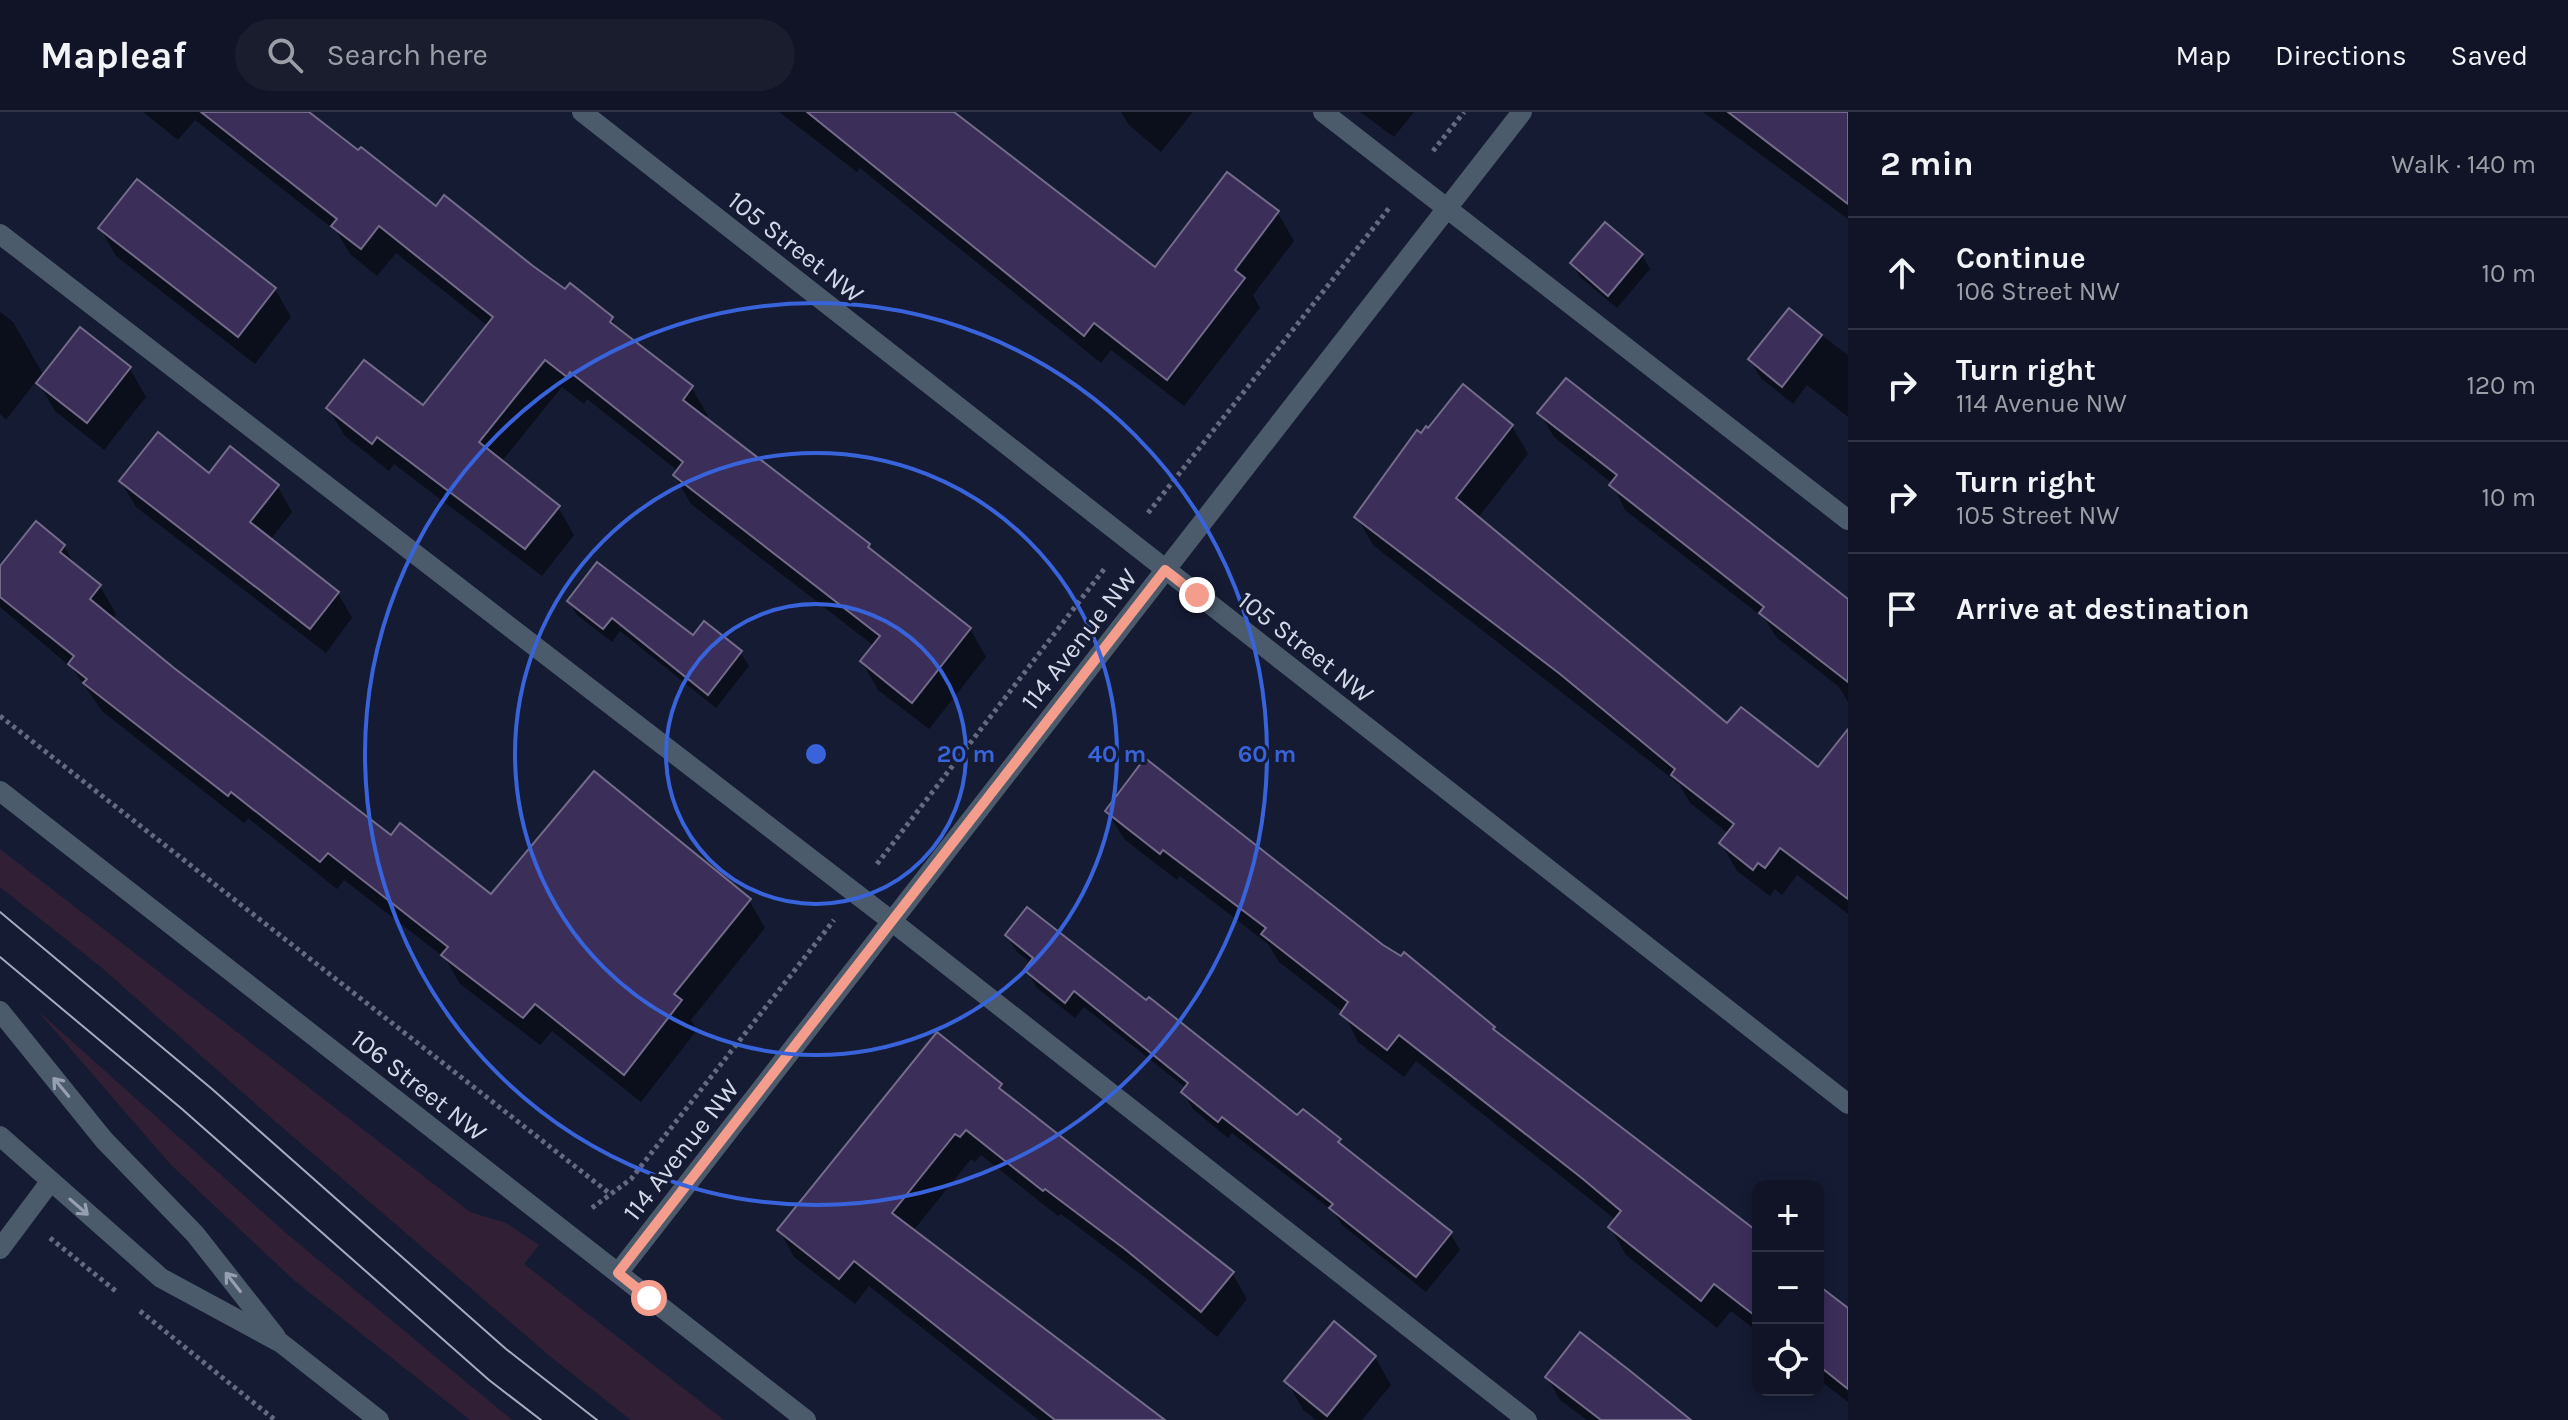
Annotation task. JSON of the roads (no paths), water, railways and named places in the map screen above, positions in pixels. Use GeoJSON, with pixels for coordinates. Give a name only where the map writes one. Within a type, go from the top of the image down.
{"type":"FeatureCollection","features":[{"type":"Feature","properties":{"kind":"street","name":"105 Street NW"},"geometry":{"type":"LineString","coordinates":[[582,112],[1848,1104]]}},
{"type":"Feature","properties":{"kind":"street"},"geometry":{"type":"LineString","coordinates":[[1323,112],[1848,520]]}},
{"type":"Feature","properties":{"kind":"street","name":"114 Avenue NW"},"geometry":{"type":"LineString","coordinates":[[618,1273],[894,923],[1522,112]]}},
{"type":"Feature","properties":{"kind":"street"},"geometry":{"type":"LineString","coordinates":[[0,234],[894,923],[1527,1420]]}},
{"type":"Feature","properties":{"kind":"street","name":"106 Street NW"},"geometry":{"type":"LineString","coordinates":[[0,791],[806,1420]]}},
{"type":"Feature","properties":{"kind":"street"},"geometry":{"type":"LineString","coordinates":[[0,1011],[104,1140],[195,1234],[281,1343]]}},
{"type":"Feature","properties":{"kind":"street"},"geometry":{"type":"LineString","coordinates":[[0,1136],[161,1278],[281,1343],[379,1420]]}},
{"type":"Feature","properties":{"kind":"street"},"geometry":{"type":"LineString","coordinates":[[0,1249],[50,1182]]}},
{"type":"Feature","properties":{"kind":"tram line"},"geometry":{"type":"LineString","coordinates":[[0,912],[212,1089],[506,1349],[597,1420]]}},
{"type":"Feature","properties":{"kind":"tram line"},"geometry":{"type":"LineString","coordinates":[[0,957],[182,1109],[489,1380],[541,1420]]}}]}
